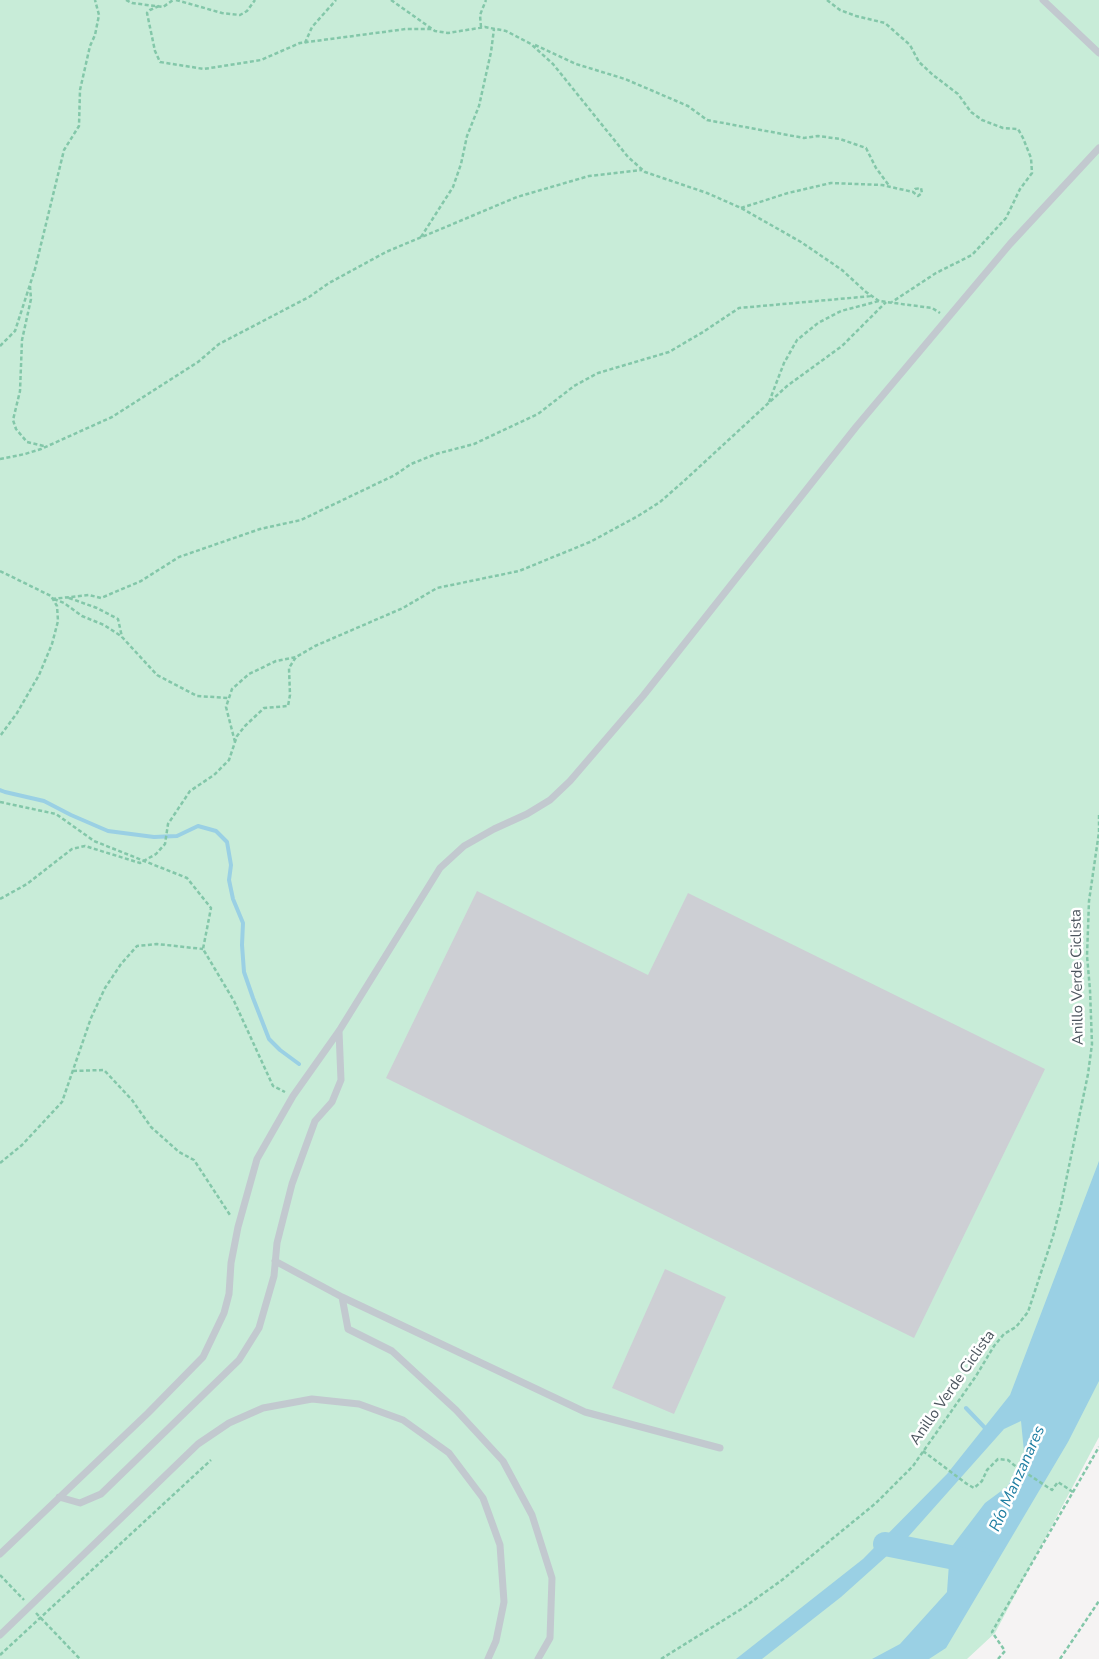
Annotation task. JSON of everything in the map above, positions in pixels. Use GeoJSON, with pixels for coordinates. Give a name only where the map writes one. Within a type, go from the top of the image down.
{"type":"FeatureCollection","features":[{"type":"Feature","properties":{"kind":"lane"},"geometry":{"type":"LineString","coordinates":[[1043,0],[1099,53]]}},
{"type":"Feature","properties":{"kind":"lane"},"geometry":{"type":"LineString","coordinates":[[0,1554],[148,1413],[203,1357],[224,1313],[229,1294],[231,1263],[238,1227],[257,1159],[293,1096],[339,1031],[440,868],[464,846],[550,800],[570,781],[642,696],[856,427],[1010,244],[1099,148]]}},
{"type":"Feature","properties":{"kind":"lane"},"geometry":{"type":"LineString","coordinates":[[59,1498],[80,1503],[101,1494],[238,1360],[260,1328],[274,1276],[277,1243],[292,1184],[306,1141],[315,1120],[332,1102],[341,1080],[339,1031]]}},
{"type":"Feature","properties":{"kind":"lane"},"geometry":{"type":"LineString","coordinates":[[275,1261],[342,1297],[585,1412],[720,1448]]}},
{"type":"Feature","properties":{"kind":"lane"},"geometry":{"type":"LineString","coordinates":[[342,1297],[348,1329],[392,1351],[456,1410],[503,1461],[532,1514],[552,1578],[550,1638],[538,1659]]}},
{"type":"Feature","properties":{"kind":"lane"},"geometry":{"type":"LineString","coordinates":[[0,1635],[198,1444],[229,1423],[264,1408],[312,1399],[359,1404],[404,1420],[449,1453],[483,1498],[500,1545],[504,1602],[496,1642],[488,1659]]}},
{"type":"Feature","properties":{"kind":"path"},"geometry":{"type":"LineString","coordinates":[[0,346],[15,331],[35,270],[64,150],[79,126],[80,90],[99,15],[95,0]]}},
{"type":"Feature","properties":{"kind":"path"},"geometry":{"type":"LineString","coordinates":[[126,0],[163,7],[174,0],[222,13],[240,15],[247,11],[255,0]]}},
{"type":"Feature","properties":{"kind":"path"},"geometry":{"type":"LineString","coordinates":[[144,0],[146,5]]}},
{"type":"Feature","properties":{"kind":"path"},"geometry":{"type":"LineString","coordinates":[[305,43],[312,27],[336,0]]}},
{"type":"Feature","properties":{"kind":"path"},"geometry":{"type":"LineString","coordinates":[[391,0],[433,29]]}},
{"type":"Feature","properties":{"kind":"path"},"geometry":{"type":"LineString","coordinates":[[482,28],[480,15],[486,0]]}},
{"type":"Feature","properties":{"kind":"path"},"geometry":{"type":"LineString","coordinates":[[235,742],[226,707],[232,689],[249,674],[276,661],[296,657],[315,646],[403,608],[437,588],[519,570],[574,549],[638,516],[660,502],[788,386],[842,346],[888,303],[936,272],[972,255],[1006,218],[1020,189],[1032,173],[1031,158],[1024,138],[1018,129],[1003,128],[982,120],[971,112],[958,94],[919,62],[910,45],[885,23],[840,10],[828,0]]}},
{"type":"Feature","properties":{"kind":"path"},"geometry":{"type":"LineString","coordinates":[[159,6],[146,13],[154,51],[160,62],[204,69],[261,60],[300,43],[406,29],[433,29],[448,33],[482,28],[506,31],[576,64],[625,79],[688,106],[707,120],[804,138],[818,136],[840,139],[866,148],[876,168],[890,186]]}},
{"type":"Feature","properties":{"kind":"path"},"geometry":{"type":"LineString","coordinates":[[421,237],[452,187],[458,172],[467,136],[479,106],[494,29]]}},
{"type":"Feature","properties":{"kind":"path"},"geometry":{"type":"LineString","coordinates":[[531,44],[554,64],[628,157],[645,172],[707,193],[742,208],[801,242],[842,270],[880,301],[932,308],[948,318]]}},
{"type":"Feature","properties":{"kind":"path"},"geometry":{"type":"LineString","coordinates":[[0,460],[25,454],[46,446],[112,417],[198,362],[220,344],[309,297],[329,283],[386,252],[517,197],[589,176],[642,170]]}},
{"type":"Feature","properties":{"kind":"path"},"geometry":{"type":"LineString","coordinates":[[742,208],[788,193],[831,183],[882,184],[913,192]]}},
{"type":"Feature","properties":{"kind":"path"},"geometry":{"type":"LineString","coordinates":[[30,283],[31,299],[22,340],[20,391],[13,420],[16,429],[27,442],[46,446]]}},
{"type":"Feature","properties":{"kind":"path"},"geometry":{"type":"LineString","coordinates":[[52,598],[88,596],[101,598],[141,581],[179,556],[252,532],[301,520],[388,478],[411,464],[436,454],[474,444],[538,414],[574,386],[598,373],[669,352],[739,308],[872,296]]}},
{"type":"Feature","properties":{"kind":"path"},"geometry":{"type":"LineString","coordinates":[[769,405],[784,362],[797,340],[818,323],[841,311],[880,301]]}},
{"type":"Feature","properties":{"kind":"path"},"geometry":{"type":"LineString","coordinates":[[0,571],[64,603],[82,616],[104,625],[122,637],[157,676],[197,696],[229,698]]}},
{"type":"Feature","properties":{"kind":"path"},"geometry":{"type":"LineString","coordinates":[[67,597],[97,608],[118,619],[122,637]]}},
{"type":"Feature","properties":{"kind":"path"},"geometry":{"type":"LineString","coordinates":[[0,736],[17,713],[39,675],[52,644],[58,620],[57,606],[52,598]]}},
{"type":"Feature","properties":{"kind":"path"},"geometry":{"type":"LineString","coordinates":[[0,899],[27,884],[72,849],[85,846],[140,863],[156,854],[165,844],[168,824],[190,791],[214,775],[229,760],[237,736],[245,726],[264,708],[288,706],[290,695],[289,668],[296,657]]}},
{"type":"Feature","properties":{"kind":"path"},"geometry":{"type":"LineString","coordinates":[[0,802],[56,814],[94,841],[187,878],[211,908],[203,949],[234,1001],[273,1086],[293,1096]]}},
{"type":"Feature","properties":{"kind":"path","name":"Anillo Verde Ciclista"},"geometry":{"type":"LineString","coordinates":[[662,1659],[743,1608],[796,1570],[876,1503],[912,1466],[976,1376],[994,1346],[1004,1334],[1016,1327],[1028,1312],[1061,1205],[1088,1074],[1092,1044],[1088,956],[1089,901],[1099,813]]}},
{"type":"Feature","properties":{"kind":"path"},"geometry":{"type":"LineString","coordinates":[[0,1163],[22,1145],[62,1102],[91,1018],[105,988],[121,964],[137,946],[157,944],[203,949]]}},
{"type":"Feature","properties":{"kind":"path"},"geometry":{"type":"LineString","coordinates":[[72,1071],[104,1070],[132,1100],[151,1127],[179,1152],[194,1160],[238,1227]]}},
{"type":"Feature","properties":{"kind":"path"},"geometry":{"type":"LineString","coordinates":[[998,1659],[1005,1651],[992,1632],[1099,1447]]}},
{"type":"Feature","properties":{"kind":"path"},"geometry":{"type":"LineString","coordinates":[[923,1451],[974,1488],[982,1481],[987,1470],[998,1458],[1008,1460],[1052,1490],[1058,1482],[1073,1492]]}},
{"type":"Feature","properties":{"kind":"path"},"geometry":{"type":"LineString","coordinates":[[0,1654],[211,1460]]}},
{"type":"Feature","properties":{"kind":"path"},"geometry":{"type":"LineString","coordinates":[[0,1575],[79,1659]]}},
{"type":"Feature","properties":{"kind":"path"},"geometry":{"type":"LineString","coordinates":[[1060,1659],[1099,1600]]}},
{"type":"Feature","properties":{"kind":"green space"},"geometry":{"type":"Polygon","coordinates":[[[0,0],[1099,0],[1099,1437],[995,1633],[967,1659],[0,1659],[0,0]]]}},
{"type":"Feature","properties":{"kind":"water"},"geometry":{"type":"Polygon","coordinates":[[[1099,1161],[1099,1381],[1068,1442],[946,1648],[929,1659],[872,1659],[900,1644],[947,1592],[950,1549],[985,1503],[1008,1486],[1024,1452],[1021,1421],[1004,1429],[908,1537],[841,1597],[762,1659],[736,1659],[863,1559],[947,1474],[1010,1395],[1099,1161]]]}},
{"type":"Feature","properties":{"kind":"building"},"geometry":{"type":"Polygon","coordinates":[[[477,891],[648,975],[688,893],[1045,1069],[914,1338],[386,1078],[477,891]]]}},
{"type":"Feature","properties":{"kind":"building"},"geometry":{"type":"Polygon","coordinates":[[[665,1269],[726,1297],[674,1414],[612,1388],[665,1269]]]}},
{"type":"Feature","properties":{"kind":"waterway"},"geometry":{"type":"LineString","coordinates":[[0,790],[44,801],[108,831],[154,837],[177,836],[198,826],[216,831],[227,842],[231,865],[229,880],[233,899],[243,923],[244,972],[253,998],[269,1039],[299,1064]]}},
{"type":"Feature","properties":{"kind":"waterway"},"geometry":{"type":"LineString","coordinates":[[966,1408],[987,1430]]}},
{"type":"Feature","properties":{"kind":"waterway","name":"Río Manzanares"},"geometry":{"type":"LineString","coordinates":[[885,1544],[980,1563]]}}]}
